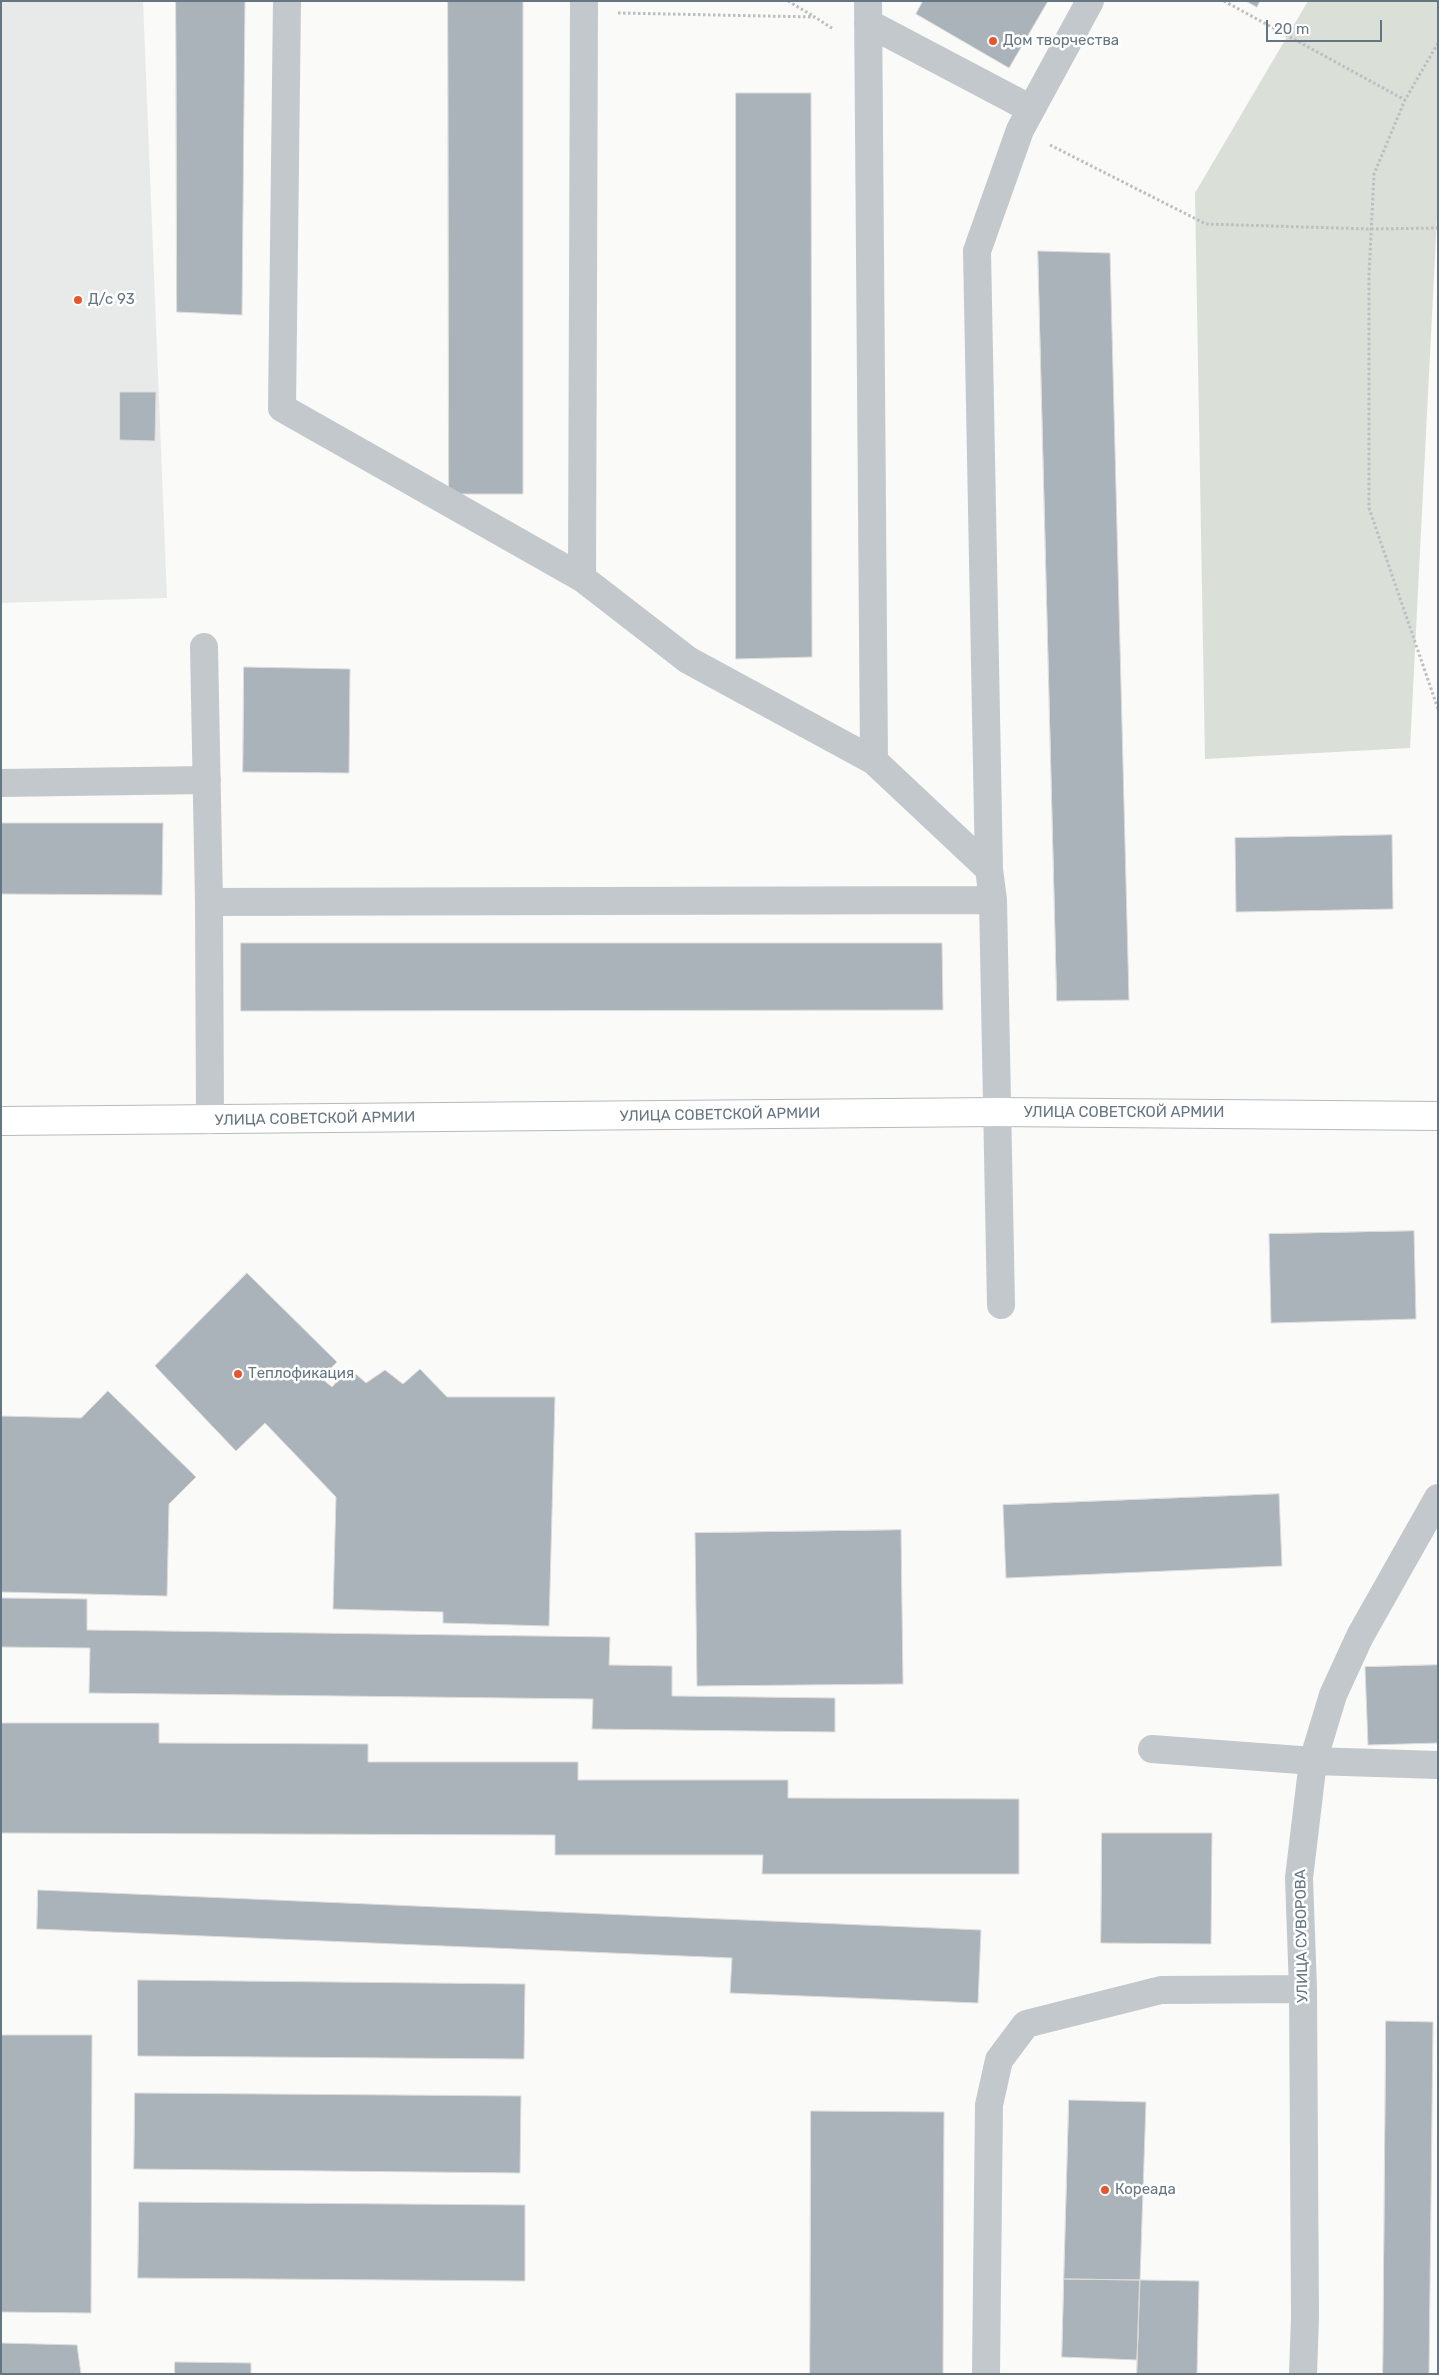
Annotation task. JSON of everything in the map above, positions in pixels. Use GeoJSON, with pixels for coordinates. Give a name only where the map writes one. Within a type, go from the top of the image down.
{"type":"FeatureCollection","features":[{"type":"Feature","properties":{"kind":"main road","name":"УЛИЦА СОВЕТСКОЙ АРМИИ"},"geometry":{"type":"LineString","coordinates":[[1,1121],[998,1112],[1438,1116]]}},
{"type":"Feature","properties":{"kind":"street"},"geometry":{"type":"LineString","coordinates":[[287,1],[282,408],[582,578],[688,660],[874,761],[989,869]]}},
{"type":"Feature","properties":{"kind":"street"},"geometry":{"type":"LineString","coordinates":[[1001,1305],[994,900],[989,869],[977,251],[1025,120],[1090,1]]}},
{"type":"Feature","properties":{"kind":"street"},"geometry":{"type":"LineString","coordinates":[[582,578],[584,7]]}},
{"type":"Feature","properties":{"kind":"street"},"geometry":{"type":"LineString","coordinates":[[868,12],[874,761]]}},
{"type":"Feature","properties":{"kind":"street"},"geometry":{"type":"LineString","coordinates":[[868,12],[1025,120]]}},
{"type":"Feature","properties":{"kind":"street"},"geometry":{"type":"LineString","coordinates":[[204,647],[209,902],[210,1120]]}},
{"type":"Feature","properties":{"kind":"street"},"geometry":{"type":"LineString","coordinates":[[1,783],[207,780]]}},
{"type":"Feature","properties":{"kind":"street"},"geometry":{"type":"LineString","coordinates":[[209,902],[994,900]]}},
{"type":"Feature","properties":{"kind":"street","name":"УЛИЦА СУВОРОВА"},"geometry":{"type":"LineString","coordinates":[[1303,2374],[1305,2307],[1303,1989],[1299,1878],[1313,1761],[1333,1694],[1360,1636],[1438,1498]]}},
{"type":"Feature","properties":{"kind":"street"},"geometry":{"type":"LineString","coordinates":[[1152,1749],[1313,1761],[1438,1765]]}},
{"type":"Feature","properties":{"kind":"street"},"geometry":{"type":"LineString","coordinates":[[986,2374],[989,2105],[999,2060],[1026,2024],[1161,1990],[1303,1989]]}},
{"type":"Feature","properties":{"kind":"path"},"geometry":{"type":"LineString","coordinates":[[788,1],[868,50]]}},
{"type":"Feature","properties":{"kind":"path"},"geometry":{"type":"LineString","coordinates":[[1224,1],[1405,100]]}},
{"type":"Feature","properties":{"kind":"path"},"geometry":{"type":"LineString","coordinates":[[584,7],[815,17]]}},
{"type":"Feature","properties":{"kind":"path"},"geometry":{"type":"LineString","coordinates":[[1438,43],[1405,100],[1374,174],[1370,230],[1370,508],[1438,708]]}},
{"type":"Feature","properties":{"kind":"path"},"geometry":{"type":"LineString","coordinates":[[1025,120],[1206,224],[1370,230],[1438,228]]}},
{"type":"Feature","properties":{"kind":"shaded area","name":"Д/с 93"},"geometry":{"type":"Polygon","coordinates":[[[1,1],[143,1],[167,598],[1,603],[1,1]]]}},
{"type":"Feature","properties":{"kind":"shaded area"},"geometry":{"type":"Polygon","coordinates":[[[1308,1],[1438,1],[1438,197],[1410,748],[1205,759],[1195,193],[1308,1]]]}},
{"type":"Feature","properties":{"kind":"building"},"geometry":{"type":"Polygon","coordinates":[[[176,1],[245,1],[242,315],[177,312],[176,1]]]}},
{"type":"Feature","properties":{"kind":"building"},"geometry":{"type":"Polygon","coordinates":[[[448,1],[523,1],[523,494],[449,494],[448,1]]]}},
{"type":"Feature","properties":{"kind":"building","name":"Дом творчества"},"geometry":{"type":"Polygon","coordinates":[[[923,1],[1048,1],[1009,68],[916,14],[923,1]]]}},
{"type":"Feature","properties":{"kind":"building"},"geometry":{"type":"Polygon","coordinates":[[[1246,1],[1260,1],[1257,7],[1246,1]]]}},
{"type":"Feature","properties":{"kind":"building"},"geometry":{"type":"Polygon","coordinates":[[[736,93],[811,93],[812,657],[736,659],[736,93]]]}},
{"type":"Feature","properties":{"kind":"building"},"geometry":{"type":"Polygon","coordinates":[[[1038,251],[1110,253],[1129,1000],[1057,1001],[1038,251]]]}},
{"type":"Feature","properties":{"kind":"building"},"geometry":{"type":"Polygon","coordinates":[[[120,392],[156,392],[155,441],[120,440],[120,392]]]}},
{"type":"Feature","properties":{"kind":"building"},"geometry":{"type":"Polygon","coordinates":[[[244,667],[350,669],[349,773],[243,772],[244,667]]]}},
{"type":"Feature","properties":{"kind":"building"},"geometry":{"type":"Polygon","coordinates":[[[1,823],[163,823],[162,895],[1,894],[1,823]]]}},
{"type":"Feature","properties":{"kind":"building"},"geometry":{"type":"Polygon","coordinates":[[[1392,835],[1393,909],[1236,912],[1235,838],[1392,835]]]}},
{"type":"Feature","properties":{"kind":"building"},"geometry":{"type":"Polygon","coordinates":[[[241,943],[942,943],[943,1010],[241,1011],[241,943]]]}},
{"type":"Feature","properties":{"kind":"building"},"geometry":{"type":"Polygon","coordinates":[[[1414,1231],[1416,1319],[1271,1323],[1269,1234],[1414,1231]]]}},
{"type":"Feature","properties":{"kind":"building"},"geometry":{"type":"Polygon","coordinates":[[[247,1273],[337,1362],[321,1378],[332,1387],[349,1368],[366,1383],[385,1370],[403,1384],[420,1369],[447,1397],[555,1397],[549,1626],[443,1623],[443,1612],[333,1609],[336,1497],[265,1423],[236,1451],[155,1366],[247,1273]]]}},
{"type":"Feature","properties":{"kind":"building"},"geometry":{"type":"Polygon","coordinates":[[[108,1391],[196,1477],[169,1504],[167,1596],[1,1592],[1,1416],[81,1418],[108,1391]]]}},
{"type":"Feature","properties":{"kind":"building"},"geometry":{"type":"Polygon","coordinates":[[[1279,1494],[1282,1566],[1006,1578],[1003,1505],[1279,1494]]]}},
{"type":"Feature","properties":{"kind":"building"},"geometry":{"type":"Polygon","coordinates":[[[901,1530],[903,1684],[697,1686],[695,1533],[901,1530]]]}},
{"type":"Feature","properties":{"kind":"building"},"geometry":{"type":"Polygon","coordinates":[[[1,1598],[87,1599],[87,1630],[610,1637],[609,1665],[672,1666],[672,1696],[835,1698],[835,1732],[592,1729],[593,1699],[89,1693],[90,1648],[1,1647],[1,1598]]]}},
{"type":"Feature","properties":{"kind":"building"},"geometry":{"type":"Polygon","coordinates":[[[1438,1665],[1438,1743],[1368,1745],[1365,1667],[1438,1665]]]}},
{"type":"Feature","properties":{"kind":"building"},"geometry":{"type":"Polygon","coordinates":[[[1,1723],[159,1723],[159,1743],[368,1744],[368,1762],[578,1762],[578,1780],[788,1780],[788,1798],[1019,1799],[1019,1874],[762,1874],[763,1855],[555,1855],[555,1835],[1,1833],[1,1723]]]}},
{"type":"Feature","properties":{"kind":"building"},"geometry":{"type":"Polygon","coordinates":[[[1102,1833],[1212,1833],[1211,1944],[1101,1943],[1102,1833]]]}},
{"type":"Feature","properties":{"kind":"building"},"geometry":{"type":"Polygon","coordinates":[[[38,1890],[981,1930],[978,2003],[730,1993],[732,1958],[37,1929],[38,1890]]]}},
{"type":"Feature","properties":{"kind":"building"},"geometry":{"type":"Polygon","coordinates":[[[138,1980],[525,1984],[524,2059],[138,2056],[138,1980]]]}},
{"type":"Feature","properties":{"kind":"building"},"geometry":{"type":"Polygon","coordinates":[[[1386,2021],[1433,2022],[1429,2374],[1383,2374],[1386,2021]]]}},
{"type":"Feature","properties":{"kind":"building"},"geometry":{"type":"Polygon","coordinates":[[[1,2035],[92,2035],[91,2313],[1,2312],[1,2035]]]}},
{"type":"Feature","properties":{"kind":"building"},"geometry":{"type":"Polygon","coordinates":[[[135,2093],[521,2096],[520,2173],[134,2169],[135,2093]]]}},
{"type":"Feature","properties":{"kind":"building"},"geometry":{"type":"Polygon","coordinates":[[[1069,2100],[1146,2102],[1140,2280],[1064,2279],[1069,2100]]]}},
{"type":"Feature","properties":{"kind":"building"},"geometry":{"type":"Polygon","coordinates":[[[811,2111],[944,2112],[943,2374],[810,2374],[811,2111]]]}},
{"type":"Feature","properties":{"kind":"building"},"geometry":{"type":"Polygon","coordinates":[[[139,2202],[525,2205],[525,2281],[138,2278],[139,2202]]]}},
{"type":"Feature","properties":{"kind":"building"},"geometry":{"type":"Polygon","coordinates":[[[1064,2279],[1140,2280],[1137,2360],[1062,2357],[1064,2279]]]}},
{"type":"Feature","properties":{"kind":"building"},"geometry":{"type":"Polygon","coordinates":[[[1140,2280],[1199,2281],[1197,2374],[1137,2374],[1140,2280]]]}},
{"type":"Feature","properties":{"kind":"building"},"geometry":{"type":"Polygon","coordinates":[[[1,2343],[77,2345],[81,2374],[1,2374],[1,2343]]]}},
{"type":"Feature","properties":{"kind":"building"},"geometry":{"type":"Polygon","coordinates":[[[175,2362],[251,2363],[251,2374],[175,2374],[175,2362]]]}},
{"type":"Feature","properties":{"kind":"place","name":"Дом творчества"},"geometry":{"type":"Point","coordinates":[993,41]}},
{"type":"Feature","properties":{"kind":"place","name":"Д/с 93"},"geometry":{"type":"Point","coordinates":[78,300]}},
{"type":"Feature","properties":{"kind":"place","name":"Теплофикация"},"geometry":{"type":"Point","coordinates":[238,1374]}},
{"type":"Feature","properties":{"kind":"place","name":"Кореада"},"geometry":{"type":"Point","coordinates":[1105,2190]}}]}
